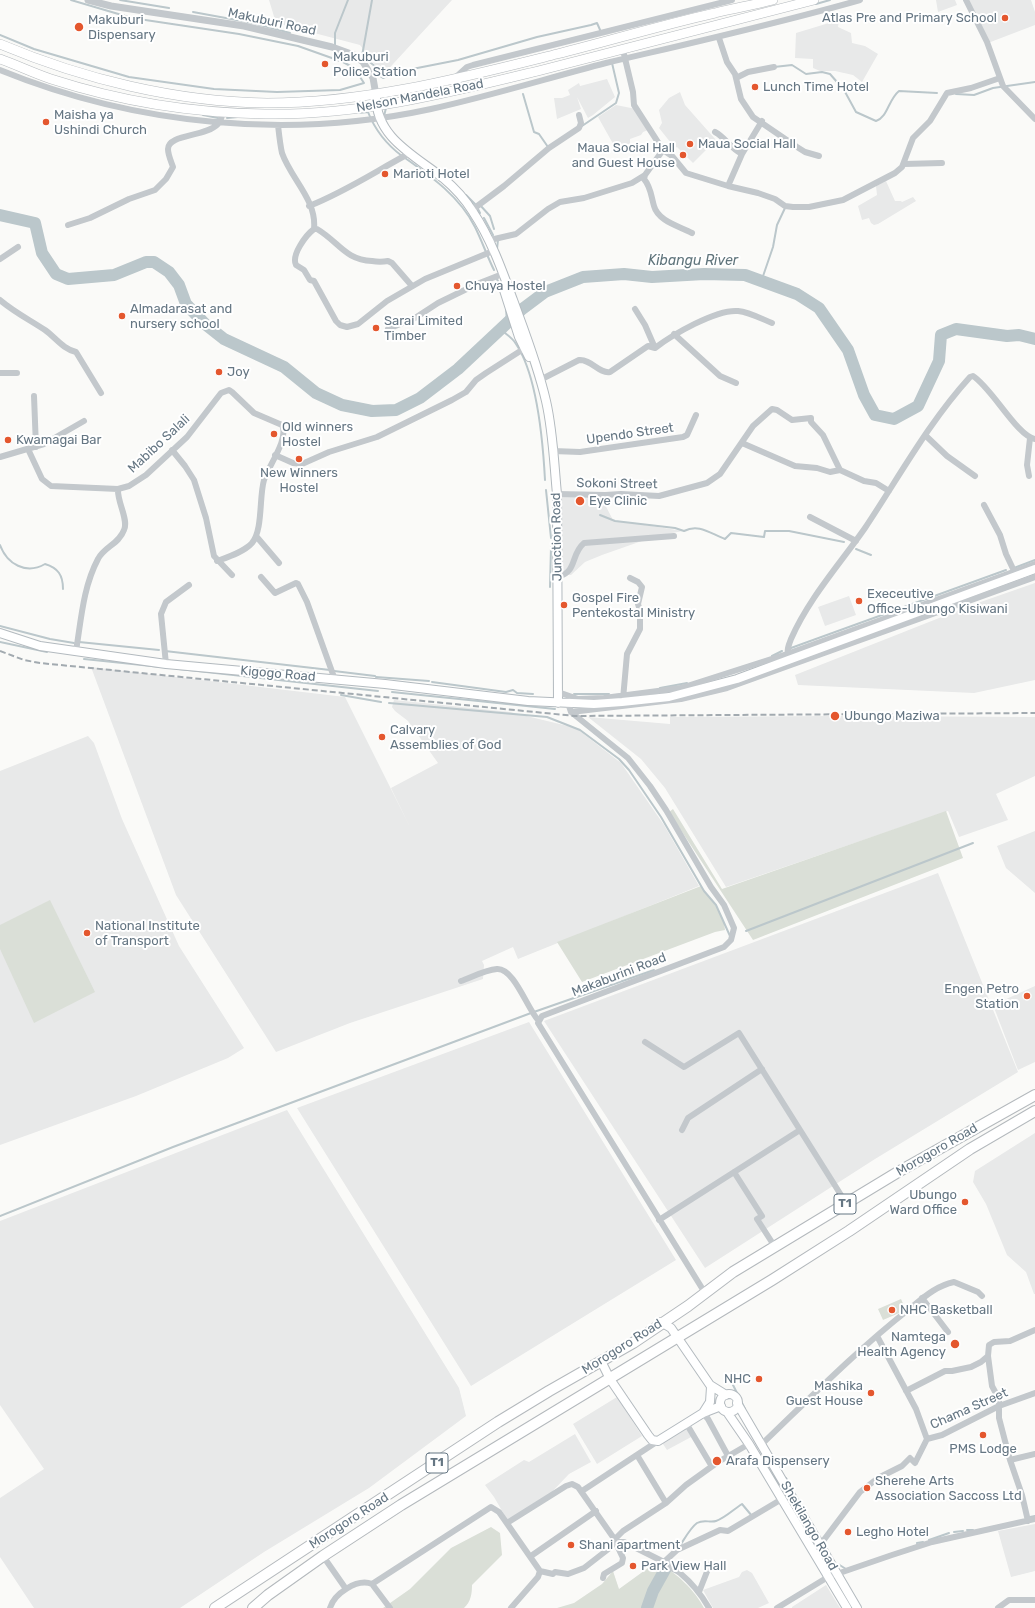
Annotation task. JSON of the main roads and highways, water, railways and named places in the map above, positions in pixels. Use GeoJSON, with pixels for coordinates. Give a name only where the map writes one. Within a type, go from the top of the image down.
{"type":"FeatureCollection","features":[{"type":"Feature","properties":{"kind":"highway","name":"Morogoro Road"},"geometry":{"type":"LineString","coordinates":[[215,1608],[334,1532],[498,1422],[633,1343],[733,1272],[846,1203],[1035,1096]]}},
{"type":"Feature","properties":{"kind":"highway","name":"Morogoro Road"},"geometry":{"type":"LineString","coordinates":[[253,1608],[268,1595],[323,1556],[401,1505],[610,1379],[849,1231],[970,1149],[1035,1111]]}},
{"type":"Feature","properties":{"kind":"main road","name":"Nelson Mandela Road"},"geometry":{"type":"LineString","coordinates":[[0,44],[31,57],[99,78],[149,90],[209,98],[267,103],[376,95],[453,80],[714,13],[773,0]]}},
{"type":"Feature","properties":{"kind":"main road","name":"Nelson Mandela Road"},"geometry":{"type":"LineString","coordinates":[[0,59],[50,79],[106,94],[148,103],[223,112],[305,114],[392,105],[468,88],[623,50],[814,0]]}},
{"type":"Feature","properties":{"kind":"main road"},"geometry":{"type":"LineString","coordinates":[[376,95],[378,118],[385,129],[410,153],[459,192],[472,210],[490,240],[493,251],[500,264],[512,305]]}},
{"type":"Feature","properties":{"kind":"main road"},"geometry":{"type":"LineString","coordinates":[[500,264],[500,275],[523,336]]}},
{"type":"Feature","properties":{"kind":"main road","name":"Junction Road"},"geometry":{"type":"LineString","coordinates":[[523,336],[525,348],[532,365],[539,376]]}},
{"type":"Feature","properties":{"kind":"main road","name":"Junction Road"},"geometry":{"type":"LineString","coordinates":[[523,336],[539,376],[546,401],[557,494],[558,704]]}},
{"type":"Feature","properties":{"kind":"main road","name":"Kigogo Road"},"geometry":{"type":"LineString","coordinates":[[0,633],[40,646],[166,664],[429,689],[494,698],[558,704],[623,700],[669,697],[737,679],[789,657],[1015,574],[1035,569]]}},
{"type":"Feature","properties":{"kind":"main road"},"geometry":{"type":"LineString","coordinates":[[601,1361],[610,1379],[652,1440],[658,1441],[703,1413],[724,1409],[735,1410],[738,1403],[734,1396],[726,1395],[711,1387],[671,1328],[661,1322]]}},
{"type":"Feature","properties":{"kind":"main road"},"geometry":{"type":"LineString","coordinates":[[703,1413],[710,1402],[711,1387]]}},
{"type":"Feature","properties":{"kind":"main road"},"geometry":{"type":"LineString","coordinates":[[724,1409],[721,1400],[726,1395]]}},
{"type":"Feature","properties":{"kind":"main road","name":"Shekilango Road"},"geometry":{"type":"LineString","coordinates":[[738,1403],[857,1608]]}},
{"type":"Feature","properties":{"kind":"main road","name":"Shekilango Road"},"geometry":{"type":"LineString","coordinates":[[724,1409],[749,1443],[847,1608]]}},
{"type":"Feature","properties":{"kind":"waterway"},"geometry":{"type":"LineString","coordinates":[[0,35],[34,49],[129,77],[214,89],[277,92],[340,90],[364,83],[354,68],[343,62],[298,46],[239,34],[132,18],[71,0]]}},
{"type":"Feature","properties":{"kind":"waterway"},"geometry":{"type":"LineString","coordinates":[[120,0],[169,8]]}},
{"type":"Feature","properties":{"kind":"waterway"},"geometry":{"type":"LineString","coordinates":[[335,45],[335,33],[348,0]]}},
{"type":"Feature","properties":{"kind":"waterway"},"geometry":{"type":"LineString","coordinates":[[372,0],[362,56],[376,67],[380,76],[383,78],[397,72],[458,60],[537,37],[597,23],[601,32]]}},
{"type":"Feature","properties":{"kind":"waterway"},"geometry":{"type":"LineString","coordinates":[[816,4],[830,0]]}},
{"type":"Feature","properties":{"kind":"waterway"},"geometry":{"type":"LineString","coordinates":[[193,12],[253,23],[290,33]]}},
{"type":"Feature","properties":{"kind":"waterway"},"geometry":{"type":"LineString","coordinates":[[582,126],[616,103],[619,93],[612,63]]}},
{"type":"Feature","properties":{"kind":"waterway"},"geometry":{"type":"LineString","coordinates":[[774,67],[792,65],[806,74],[822,72],[830,74],[844,90],[856,112],[876,121],[883,116],[892,99],[899,91],[937,93]]}},
{"type":"Feature","properties":{"kind":"waterway"},"geometry":{"type":"LineString","coordinates":[[956,94],[974,95],[993,88],[1035,82]]}},
{"type":"Feature","properties":{"kind":"waterway"},"geometry":{"type":"LineString","coordinates":[[523,94],[534,132],[539,134],[548,147]]}},
{"type":"Feature","properties":{"kind":"waterway"},"geometry":{"type":"LineString","coordinates":[[384,116],[386,108]]}},
{"type":"Feature","properties":{"kind":"waterway"},"geometry":{"type":"LineString","coordinates":[[358,113],[368,112],[374,125],[382,136],[391,147],[402,156]]}},
{"type":"Feature","properties":{"kind":"waterway"},"geometry":{"type":"LineString","coordinates":[[203,115],[218,118]]}},
{"type":"Feature","properties":{"kind":"waterway"},"geometry":{"type":"LineString","coordinates":[[227,118],[238,117]]}},
{"type":"Feature","properties":{"kind":"waterway"},"geometry":{"type":"LineString","coordinates":[[405,158],[435,180],[462,206],[475,227],[494,270]]}},
{"type":"Feature","properties":{"kind":"waterway"},"geometry":{"type":"LineString","coordinates":[[466,195],[475,204]]}},
{"type":"Feature","properties":{"kind":"waterway"},"geometry":{"type":"LineString","coordinates":[[480,205],[490,216],[494,229]]}},
{"type":"Feature","properties":{"kind":"waterway"},"geometry":{"type":"LineString","coordinates":[[761,282],[773,247],[777,225],[785,208]]}},
{"type":"Feature","properties":{"kind":"waterway"},"geometry":{"type":"LineString","coordinates":[[478,209],[480,213]]}},
{"type":"Feature","properties":{"kind":"waterway","name":"Kibangu River"},"geometry":{"type":"LineString","coordinates":[[0,215],[35,223],[42,253],[56,274],[68,279],[114,275],[146,262],[154,262],[169,272],[179,285],[186,304],[205,324],[224,339],[284,367],[316,393],[342,405],[372,411],[396,410],[420,398],[458,369],[521,310],[545,292],[583,277],[624,274],[652,277],[704,274],[745,275],[797,294],[819,308],[848,350],[864,395],[875,415],[894,419],[918,406],[939,361],[941,335],[956,329],[1007,336],[1019,335],[1035,339]]}},
{"type":"Feature","properties":{"kind":"waterway"},"geometry":{"type":"LineString","coordinates":[[484,218],[493,235]]}},
{"type":"Feature","properties":{"kind":"waterway"},"geometry":{"type":"LineString","coordinates":[[497,249],[498,240]]}},
{"type":"Feature","properties":{"kind":"waterway"},"geometry":{"type":"LineString","coordinates":[[497,279],[500,286]]}},
{"type":"Feature","properties":{"kind":"waterway"},"geometry":{"type":"LineString","coordinates":[[506,308],[507,323],[505,333],[515,343],[523,357],[534,391],[543,448],[545,480]]}},
{"type":"Feature","properties":{"kind":"waterway"},"geometry":{"type":"LineString","coordinates":[[546,490],[551,538]]}},
{"type":"Feature","properties":{"kind":"waterway"},"geometry":{"type":"LineString","coordinates":[[600,515],[615,521],[675,528],[684,531],[695,528],[705,530],[725,539],[731,533],[764,537],[765,531],[789,531],[844,542]]}},
{"type":"Feature","properties":{"kind":"waterway"},"geometry":{"type":"LineString","coordinates":[[0,545],[7,558],[18,566],[31,568],[45,564],[56,570],[61,576],[63,589]]}},
{"type":"Feature","properties":{"kind":"waterway"},"geometry":{"type":"LineString","coordinates":[[550,587],[551,547]]}},
{"type":"Feature","properties":{"kind":"waterway"},"geometry":{"type":"LineString","coordinates":[[856,549],[871,555]]}},
{"type":"Feature","properties":{"kind":"waterway"},"geometry":{"type":"LineString","coordinates":[[1014,568],[1035,560]]}},
{"type":"Feature","properties":{"kind":"waterway"},"geometry":{"type":"LineString","coordinates":[[791,648],[1006,570]]}},
{"type":"Feature","properties":{"kind":"waterway"},"geometry":{"type":"LineString","coordinates":[[1030,575],[1035,573]]}},
{"type":"Feature","properties":{"kind":"waterway"},"geometry":{"type":"LineString","coordinates":[[0,626],[50,639],[74,643]]}},
{"type":"Feature","properties":{"kind":"waterway"},"geometry":{"type":"LineString","coordinates":[[0,642],[47,652]]}},
{"type":"Feature","properties":{"kind":"waterway"},"geometry":{"type":"LineString","coordinates":[[79,642],[159,650]]}},
{"type":"Feature","properties":{"kind":"waterway"},"geometry":{"type":"LineString","coordinates":[[165,651],[330,670]]}},
{"type":"Feature","properties":{"kind":"waterway"},"geometry":{"type":"LineString","coordinates":[[772,656],[782,651]]}},
{"type":"Feature","properties":{"kind":"waterway"},"geometry":{"type":"LineString","coordinates":[[84,659],[161,667]]}},
{"type":"Feature","properties":{"kind":"waterway"},"geometry":{"type":"LineString","coordinates":[[179,669],[378,691]]}},
{"type":"Feature","properties":{"kind":"waterway"},"geometry":{"type":"LineString","coordinates":[[334,671],[375,676]]}},
{"type":"Feature","properties":{"kind":"waterway"},"geometry":{"type":"LineString","coordinates":[[376,677],[429,681]]}},
{"type":"Feature","properties":{"kind":"waterway"},"geometry":{"type":"LineString","coordinates":[[432,682],[506,692],[513,690],[517,693],[533,694]]}},
{"type":"Feature","properties":{"kind":"waterway"},"geometry":{"type":"LineString","coordinates":[[660,688],[687,683]]}},
{"type":"Feature","properties":{"kind":"waterway"},"geometry":{"type":"LineString","coordinates":[[392,692],[555,709]]}},
{"type":"Feature","properties":{"kind":"waterway"},"geometry":{"type":"LineString","coordinates":[[574,694],[609,694]]}},
{"type":"Feature","properties":{"kind":"waterway"},"geometry":{"type":"LineString","coordinates":[[341,695],[381,702]]}},
{"type":"Feature","properties":{"kind":"waterway"},"geometry":{"type":"LineString","coordinates":[[389,703],[547,717],[580,730],[619,759],[629,770],[661,817],[704,891],[716,905],[730,936]]}},
{"type":"Feature","properties":{"kind":"waterway"},"geometry":{"type":"LineString","coordinates":[[746,931],[973,843]]}},
{"type":"Feature","properties":{"kind":"waterway"},"geometry":{"type":"LineString","coordinates":[[0,1216],[173,1147],[531,1013],[654,970]]}},
{"type":"Feature","properties":{"kind":"waterway"},"geometry":{"type":"LineString","coordinates":[[731,1381],[745,1409]]}},
{"type":"Feature","properties":{"kind":"waterway"},"geometry":{"type":"LineString","coordinates":[[786,1478],[793,1490]]}},
{"type":"Feature","properties":{"kind":"waterway"},"geometry":{"type":"LineString","coordinates":[[679,1547],[687,1534],[697,1523],[719,1520],[742,1504],[752,1516]]}},
{"type":"Feature","properties":{"kind":"waterway"},"geometry":{"type":"LineString","coordinates":[[1030,1517],[1035,1516]]}},
{"type":"Feature","properties":{"kind":"waterway"},"geometry":{"type":"LineString","coordinates":[[967,1530],[973,1530]]}},
{"type":"Feature","properties":{"kind":"waterway"},"geometry":{"type":"LineString","coordinates":[[954,1532],[963,1531]]}},
{"type":"Feature","properties":{"kind":"waterway"},"geometry":{"type":"LineString","coordinates":[[929,1540],[949,1533]]}},
{"type":"Feature","properties":{"kind":"waterway"},"geometry":{"type":"LineString","coordinates":[[917,1543],[923,1542]]}},
{"type":"Feature","properties":{"kind":"waterway"},"geometry":{"type":"LineString","coordinates":[[838,1564],[846,1569]]}},
{"type":"Feature","properties":{"kind":"waterway"},"geometry":{"type":"LineString","coordinates":[[647,1608],[653,1591],[667,1566]]}},
{"type":"Feature","properties":{"kind":"railway"},"geometry":{"type":"LineString","coordinates":[[0,651],[24,660],[40,663],[575,716],[1035,713]]}},
{"type":"Feature","properties":{"kind":"place","name":"Atlas Pre and Primary School"},"geometry":{"type":"Point","coordinates":[1005,18]}},
{"type":"Feature","properties":{"kind":"place","name":"Makuburi Dispensary"},"geometry":{"type":"Point","coordinates":[79,27]}},
{"type":"Feature","properties":{"kind":"place","name":"Makuburi Police Station"},"geometry":{"type":"Point","coordinates":[325,64]}},
{"type":"Feature","properties":{"kind":"place","name":"Lunch Time Hotel"},"geometry":{"type":"Point","coordinates":[755,87]}},
{"type":"Feature","properties":{"kind":"place","name":"Maisha ya Ushindi Church"},"geometry":{"type":"Point","coordinates":[46,122]}},
{"type":"Feature","properties":{"kind":"place","name":"Maua Social Hall"},"geometry":{"type":"Point","coordinates":[690,144]}},
{"type":"Feature","properties":{"kind":"place","name":"Maua Social Hall and Guest House"},"geometry":{"type":"Point","coordinates":[683,155]}},
{"type":"Feature","properties":{"kind":"place","name":"Marioti Hotel"},"geometry":{"type":"Point","coordinates":[385,174]}},
{"type":"Feature","properties":{"kind":"place","name":"Chuya Hostel"},"geometry":{"type":"Point","coordinates":[457,286]}},
{"type":"Feature","properties":{"kind":"place","name":"Almadarasat and nursery school"},"geometry":{"type":"Point","coordinates":[122,316]}},
{"type":"Feature","properties":{"kind":"place","name":"Sarai Limited Timber"},"geometry":{"type":"Point","coordinates":[376,328]}},
{"type":"Feature","properties":{"kind":"place","name":"Joy"},"geometry":{"type":"Point","coordinates":[219,372]}},
{"type":"Feature","properties":{"kind":"place","name":"Old winners Hostel"},"geometry":{"type":"Point","coordinates":[274,434]}},
{"type":"Feature","properties":{"kind":"place","name":"Kwamagai Bar"},"geometry":{"type":"Point","coordinates":[8,440]}},
{"type":"Feature","properties":{"kind":"place","name":"New Winners Hostel"},"geometry":{"type":"Point","coordinates":[299,459]}},
{"type":"Feature","properties":{"kind":"place","name":"Eye Clinic"},"geometry":{"type":"Point","coordinates":[580,501]}},
{"type":"Feature","properties":{"kind":"place","name":"Execeutive Office-Ubungo Kisiwani"},"geometry":{"type":"Point","coordinates":[859,601]}},
{"type":"Feature","properties":{"kind":"place","name":"Gospel Fire Pentekostal Ministry"},"geometry":{"type":"Point","coordinates":[564,605]}},
{"type":"Feature","properties":{"kind":"place","name":"Ubungo Maziwa"},"geometry":{"type":"Point","coordinates":[835,716]}},
{"type":"Feature","properties":{"kind":"place","name":"Calvary Assemblies of God"},"geometry":{"type":"Point","coordinates":[382,737]}},
{"type":"Feature","properties":{"kind":"place","name":"National Institute of Transport"},"geometry":{"type":"Point","coordinates":[87,933]}},
{"type":"Feature","properties":{"kind":"place","name":"Engen Petro Station"},"geometry":{"type":"Point","coordinates":[1027,996]}},
{"type":"Feature","properties":{"kind":"place","name":"Ubungo Ward Office"},"geometry":{"type":"Point","coordinates":[965,1202]}},
{"type":"Feature","properties":{"kind":"place","name":"NHC Basketball"},"geometry":{"type":"Point","coordinates":[892,1310]}},
{"type":"Feature","properties":{"kind":"place","name":"Namtega Health Agency"},"geometry":{"type":"Point","coordinates":[955,1344]}},
{"type":"Feature","properties":{"kind":"place","name":"NHC"},"geometry":{"type":"Point","coordinates":[759,1379]}},
{"type":"Feature","properties":{"kind":"place","name":"Mashika Guest House"},"geometry":{"type":"Point","coordinates":[871,1393]}},
{"type":"Feature","properties":{"kind":"place","name":"PMS Lodge"},"geometry":{"type":"Point","coordinates":[983,1435]}},
{"type":"Feature","properties":{"kind":"place","name":"Arafa Dispensery"},"geometry":{"type":"Point","coordinates":[717,1461]}},
{"type":"Feature","properties":{"kind":"place","name":"Sherehe Arts Association Saccoss Ltd"},"geometry":{"type":"Point","coordinates":[867,1488]}},
{"type":"Feature","properties":{"kind":"place","name":"Legho Hotel"},"geometry":{"type":"Point","coordinates":[848,1532]}},
{"type":"Feature","properties":{"kind":"place","name":"Shani apartment"},"geometry":{"type":"Point","coordinates":[571,1545]}},
{"type":"Feature","properties":{"kind":"place","name":"Park View Hall"},"geometry":{"type":"Point","coordinates":[633,1566]}}]}
